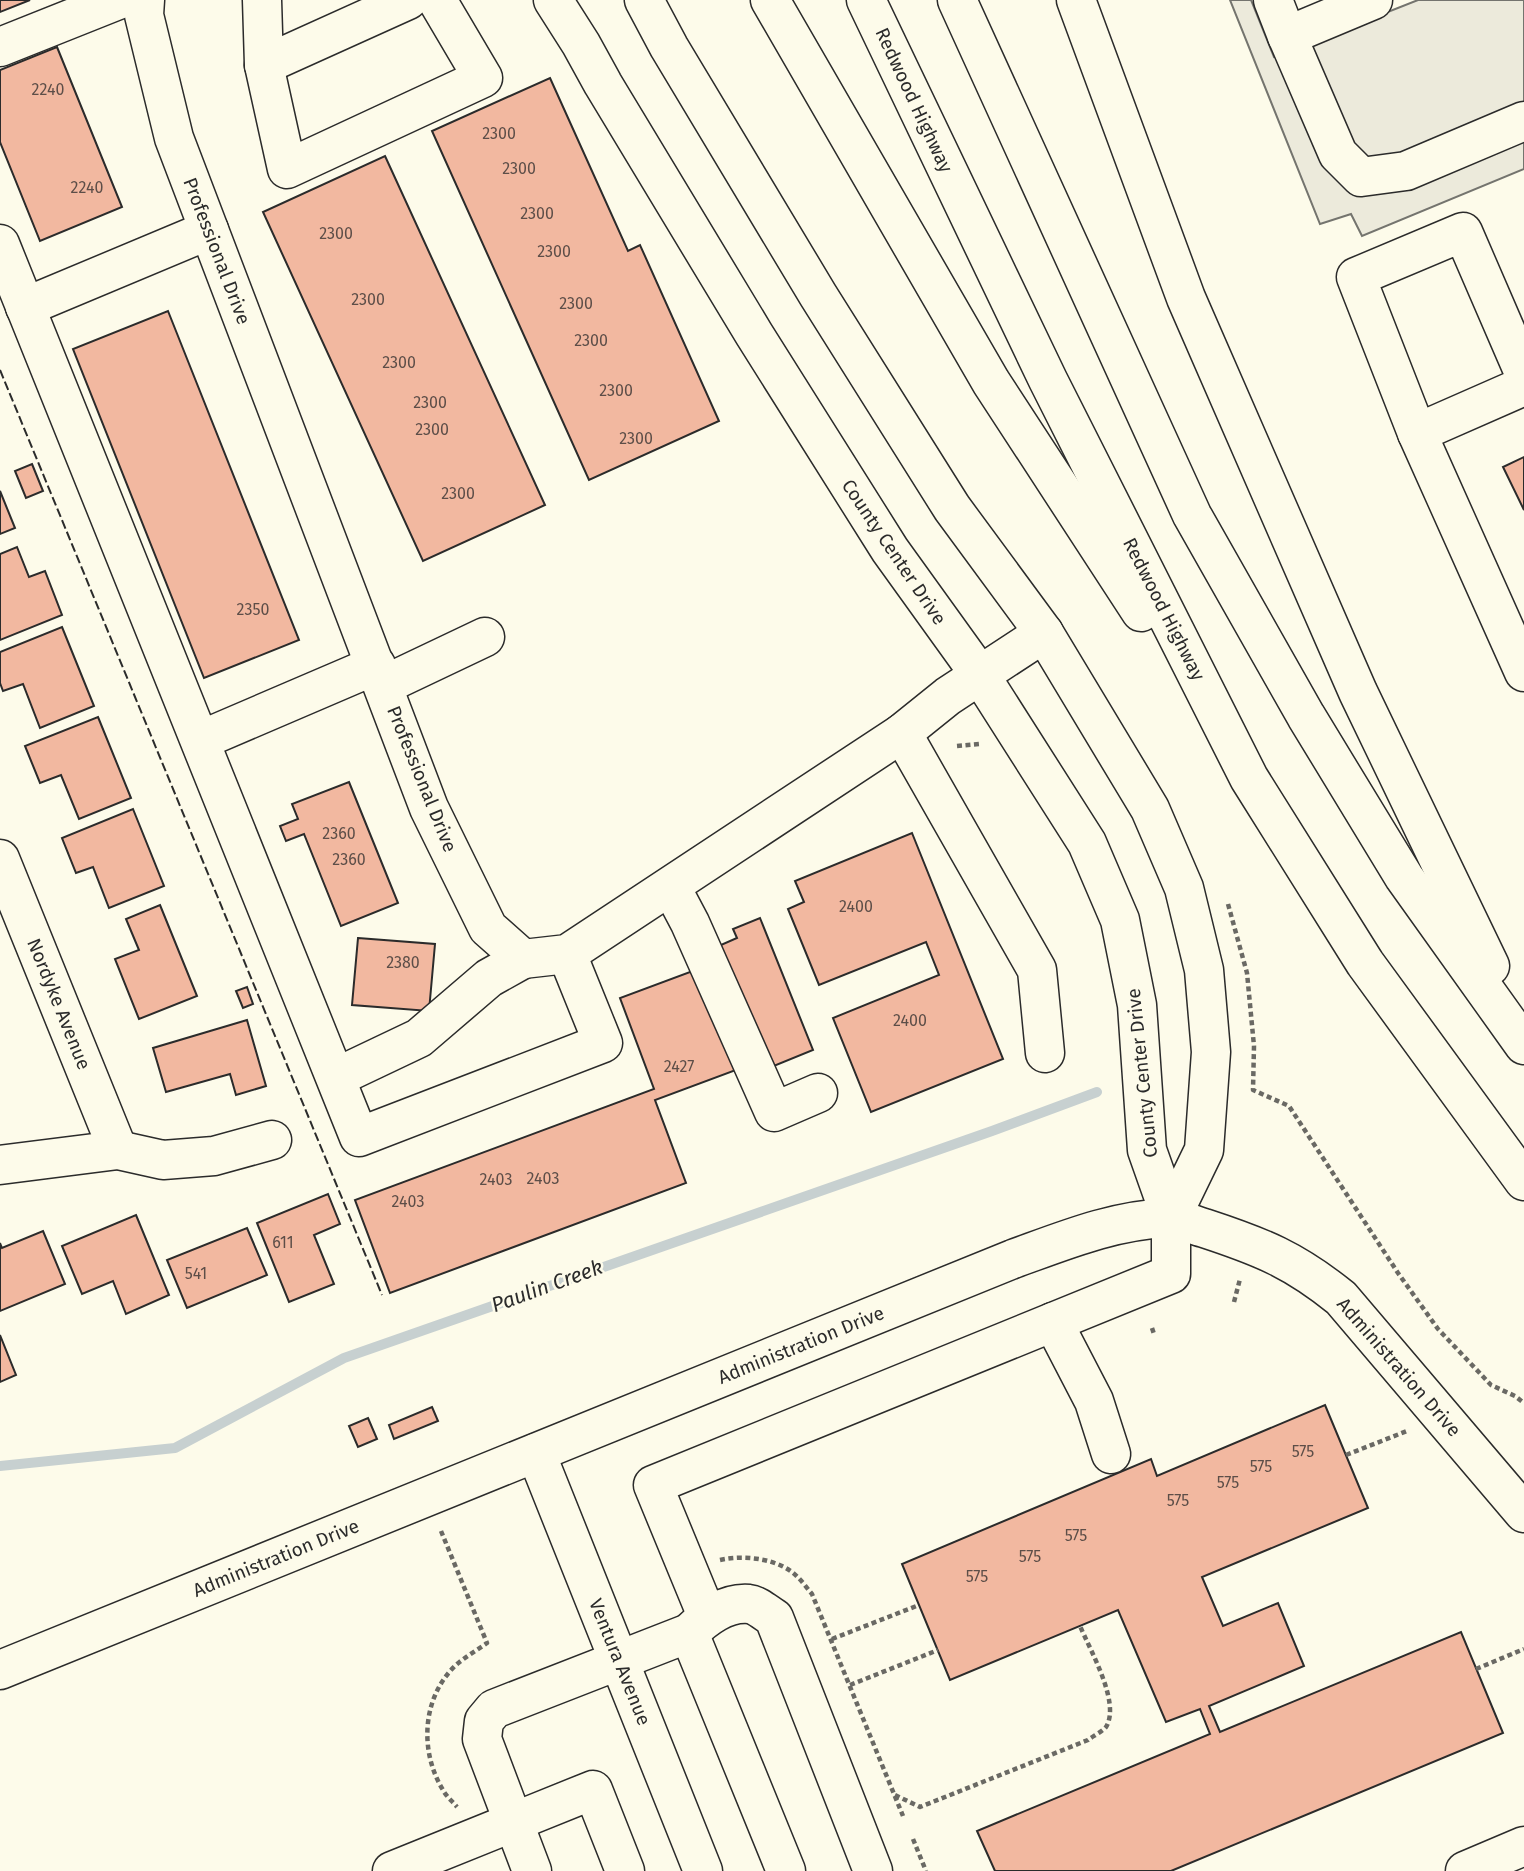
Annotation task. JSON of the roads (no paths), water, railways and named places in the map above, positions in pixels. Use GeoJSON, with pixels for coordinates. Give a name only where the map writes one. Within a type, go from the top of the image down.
{"type":"FeatureCollection","features":[{"type":"Feature","properties":{"kind":"main road"},"geometry":{"type":"LineString","coordinates":[[0,47],[118,0]]}},
{"type":"Feature","properties":{"kind":"main road","name":"Professional Drive"},"geometry":{"type":"LineString","coordinates":[[145,0],[144,15],[174,138],[429,808],[488,928],[523,959]]}},
{"type":"Feature","properties":{"kind":"main road"},"geometry":{"type":"LineString","coordinates":[[262,0],[264,65],[287,169],[483,78],[437,0]]}},
{"type":"Feature","properties":{"kind":"main road"},"geometry":{"type":"LineString","coordinates":[[264,65],[408,0]]}},
{"type":"Feature","properties":{"kind":"main road","name":"County Center Drive"},"geometry":{"type":"LineString","coordinates":[[553,0],[754,334],[890,550],[980,675],[1087,843],[1120,920],[1137,1005],[1147,1150],[1171,1218]]}},
{"type":"Feature","properties":{"kind":"main road"},"geometry":{"type":"LineString","coordinates":[[644,0],[669,47],[818,295],[945,496],[1044,633],[1150,809],[1184,888],[1204,970],[1210,1052],[1204,1150],[1171,1218],[1171,1274],[653,1485],[698,1625],[786,1871]]}},
{"type":"Feature","properties":{"kind":"main road"},"geometry":{"type":"LineString","coordinates":[[771,0],[991,382],[1249,778]]}},
{"type":"Feature","properties":{"kind":"main road","name":"Redwood Highway"},"geometry":{"type":"LineString","coordinates":[[866,0],[1048,380],[1249,778],[1365,963],[1524,1181]]}},
{"type":"Feature","properties":{"kind":"main road"},"geometry":{"type":"LineString","coordinates":[[957,0],[1192,514],[1307,716],[1404,877],[1524,1045]]}},
{"type":"Feature","properties":{"kind":"main road"},"geometry":{"type":"LineString","coordinates":[[1076,0],[1186,298],[1357,692],[1524,1038]]}},
{"type":"Feature","properties":{"kind":"main road"},"geometry":{"type":"LineString","coordinates":[[1273,0],[1338,154],[1361,177],[1406,171],[1524,121]]}},
{"type":"Feature","properties":{"kind":"main road"},"geometry":{"type":"LineString","coordinates":[[1287,36],[1373,0]]}},
{"type":"Feature","properties":{"kind":"main road"},"geometry":{"type":"LineString","coordinates":[[25,307],[209,229]]}},
{"type":"Feature","properties":{"kind":"main road"},"geometry":{"type":"LineString","coordinates":[[1524,373],[1463,232],[1356,277],[1417,433],[1524,672]]}},
{"type":"Feature","properties":{"kind":"main road"},"geometry":{"type":"LineString","coordinates":[[0,244],[359,1137],[603,1043],[567,954]]}},
{"type":"Feature","properties":{"kind":"main road"},"geometry":{"type":"LineString","coordinates":[[1417,433],[1524,386]]}},
{"type":"Feature","properties":{"kind":"main road"},"geometry":{"type":"LineString","coordinates":[[337,1077],[419,1038],[489,978],[523,959],[567,954],[902,733],[948,696],[1044,633]]}},
{"type":"Feature","properties":{"kind":"main road"},"geometry":{"type":"LineString","coordinates":[[201,740],[485,637]]}},
{"type":"Feature","properties":{"kind":"main road"},"geometry":{"type":"LineString","coordinates":[[902,733],[1037,970],[1045,1053]]}},
{"type":"Feature","properties":{"kind":"main road","name":"Nordyke Avenue"},"geometry":{"type":"LineString","coordinates":[[0,859],[118,1150]]}},
{"type":"Feature","properties":{"kind":"main road"},"geometry":{"type":"LineString","coordinates":[[671,887],[690,923],[774,1112],[818,1093]]}},
{"type":"Feature","properties":{"kind":"main road"},"geometry":{"type":"LineString","coordinates":[[0,1165],[118,1150],[163,1160],[214,1156],[272,1140]]}},
{"type":"Feature","properties":{"kind":"main road","name":"Administration Drive"},"geometry":{"type":"LineString","coordinates":[[0,1670],[1013,1259],[1105,1227],[1171,1218],[1252,1244],[1287,1259],[1341,1298],[1524,1513]]}},
{"type":"Feature","properties":{"kind":"main road"},"geometry":{"type":"LineString","coordinates":[[1053,1322],[1094,1401],[1111,1454]]}},
{"type":"Feature","properties":{"kind":"main road","name":"Ventura Avenue"},"geometry":{"type":"LineString","coordinates":[[536,1453],[704,1871]]}},
{"type":"Feature","properties":{"kind":"main road"},"geometry":{"type":"LineString","coordinates":[[532,1871],[482,1738],[484,1721],[495,1709],[619,1661],[698,1625],[733,1605],[751,1604],[774,1618],[873,1871]]}},
{"type":"Feature","properties":{"kind":"main road"},"geometry":{"type":"LineString","coordinates":[[392,1871],[593,1790],[625,1871]]}},
{"type":"Feature","properties":{"kind":"main road"},"geometry":{"type":"LineString","coordinates":[[1465,1871],[1524,1846]]}},
{"type":"Feature","properties":{"kind":"waterway","name":"Paulin Creek"},"geometry":{"type":"LineString","coordinates":[[0,1466],[175,1448],[344,1358],[1097,1092]]}}]}
